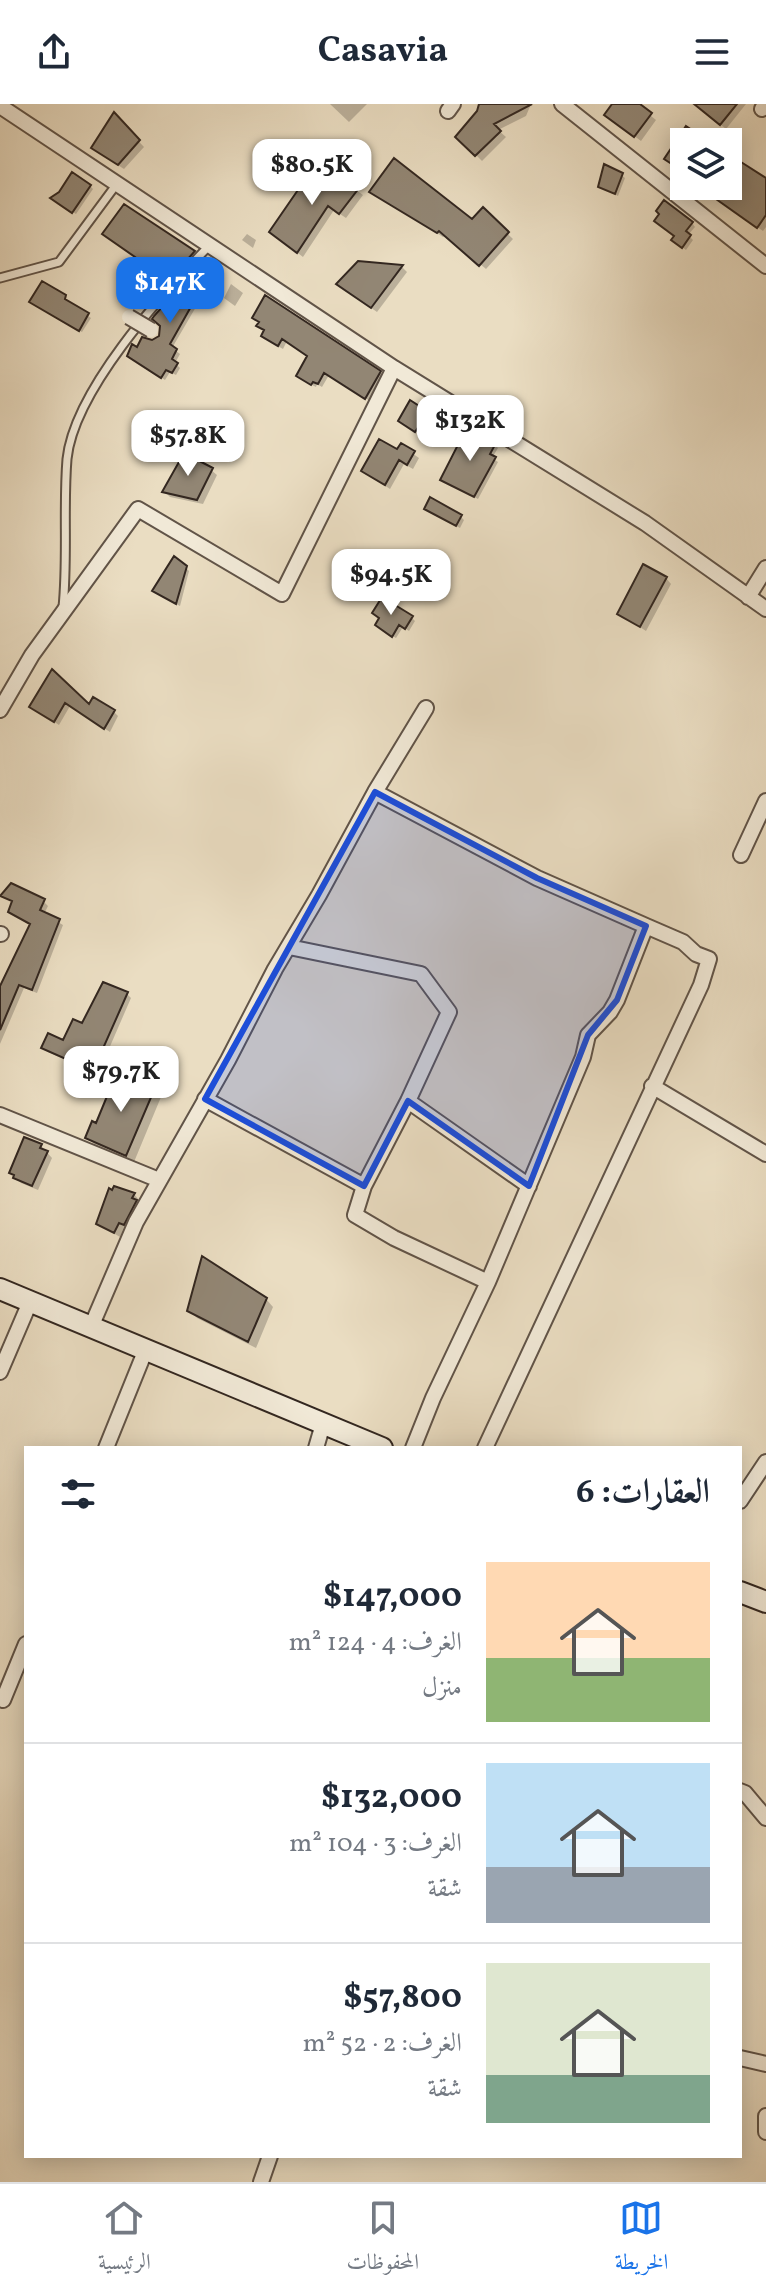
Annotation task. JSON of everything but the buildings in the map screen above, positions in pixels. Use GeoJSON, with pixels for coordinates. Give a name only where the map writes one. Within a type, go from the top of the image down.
{"type":"FeatureCollection","features":[{"type":"Feature","properties":{"kind":"main road"},"geometry":{"type":"LineString","coordinates":[[0,1289],[377,1446]]}},
{"type":"Feature","properties":{"kind":"main road"},"geometry":{"type":"LineString","coordinates":[[742,1593],[766,1602]]}},
{"type":"Feature","properties":{"kind":"street"},"geometry":{"type":"LineString","coordinates":[[562,104],[766,266]]}},
{"type":"Feature","properties":{"kind":"street"},"geometry":{"type":"LineString","coordinates":[[0,106],[21,111],[116,185],[208,247],[394,368],[645,523],[766,609]]}},
{"type":"Feature","properties":{"kind":"street"},"geometry":{"type":"LineString","coordinates":[[129,317],[151,330]]}},
{"type":"Feature","properties":{"kind":"street"},"geometry":{"type":"LineString","coordinates":[[0,710],[32,655],[138,509],[282,594],[394,368]]}},
{"type":"Feature","properties":{"kind":"street"},"geometry":{"type":"LineString","coordinates":[[748,597],[766,568]]}},
{"type":"Feature","properties":{"kind":"street"},"geometry":{"type":"LineString","coordinates":[[91,1327],[120,1255],[159,1180],[375,792],[426,708]]}},
{"type":"Feature","properties":{"kind":"street"},"geometry":{"type":"LineString","coordinates":[[375,792],[537,878],[683,942],[696,954],[709,959],[687,1017],[652,1086],[486,1446]]}},
{"type":"Feature","properties":{"kind":"street"},"geometry":{"type":"LineString","coordinates":[[741,855],[766,801]]}},
{"type":"Feature","properties":{"kind":"street"},"geometry":{"type":"LineString","coordinates":[[414,1446],[529,1186],[583,1057],[588,1035],[617,1000],[646,926]]}},
{"type":"Feature","properties":{"kind":"street"},"geometry":{"type":"LineString","coordinates":[[289,947],[421,974],[449,1012],[364,1186],[355,1215],[394,1238],[488,1282]]}},
{"type":"Feature","properties":{"kind":"street"},"geometry":{"type":"LineString","coordinates":[[652,1086],[766,1154]]}},
{"type":"Feature","properties":{"kind":"street"},"geometry":{"type":"LineString","coordinates":[[205,1099],[364,1186]]}},
{"type":"Feature","properties":{"kind":"street"},"geometry":{"type":"LineString","coordinates":[[408,1101],[529,1186]]}},
{"type":"Feature","properties":{"kind":"street"},"geometry":{"type":"LineString","coordinates":[[0,1115],[159,1180]]}},
{"type":"Feature","properties":{"kind":"street"},"geometry":{"type":"LineString","coordinates":[[0,1372],[30,1302]]}},
{"type":"Feature","properties":{"kind":"street"},"geometry":{"type":"LineString","coordinates":[[107,1446],[146,1349]]}},
{"type":"Feature","properties":{"kind":"street"},"geometry":{"type":"LineString","coordinates":[[317,1446],[323,1424]]}},
{"type":"Feature","properties":{"kind":"street"},"geometry":{"type":"LineString","coordinates":[[742,1498],[766,1462]]}},
{"type":"Feature","properties":{"kind":"street"},"geometry":{"type":"LineString","coordinates":[[3,1700],[24,1649]]}},
{"type":"Feature","properties":{"kind":"street"},"geometry":{"type":"LineString","coordinates":[[742,1792],[766,1818]]}},
{"type":"Feature","properties":{"kind":"street"},"geometry":{"type":"LineString","coordinates":[[742,2058],[766,2064]]}},
{"type":"Feature","properties":{"kind":"street"},"geometry":{"type":"LineString","coordinates":[[766,2116],[766,2132]]}},
{"type":"Feature","properties":{"kind":"street"},"geometry":{"type":"LineString","coordinates":[[261,2182],[269,2158]]}},
{"type":"Feature","properties":{"kind":"lane"},"geometry":{"type":"LineString","coordinates":[[0,278],[59,262],[116,185]]}},
{"type":"Feature","properties":{"kind":"lane"},"geometry":{"type":"LineString","coordinates":[[63,613],[67,458],[74,428],[102,376],[146,315],[208,247]]}},
{"type":"Feature","properties":{"kind":"highlighted area"},"geometry":{"type":"Polygon","coordinates":[[[375,792],[537,878],[646,926],[617,1000],[588,1035],[529,1186],[408,1101],[364,1186],[205,1099],[375,792]]]}}]}
